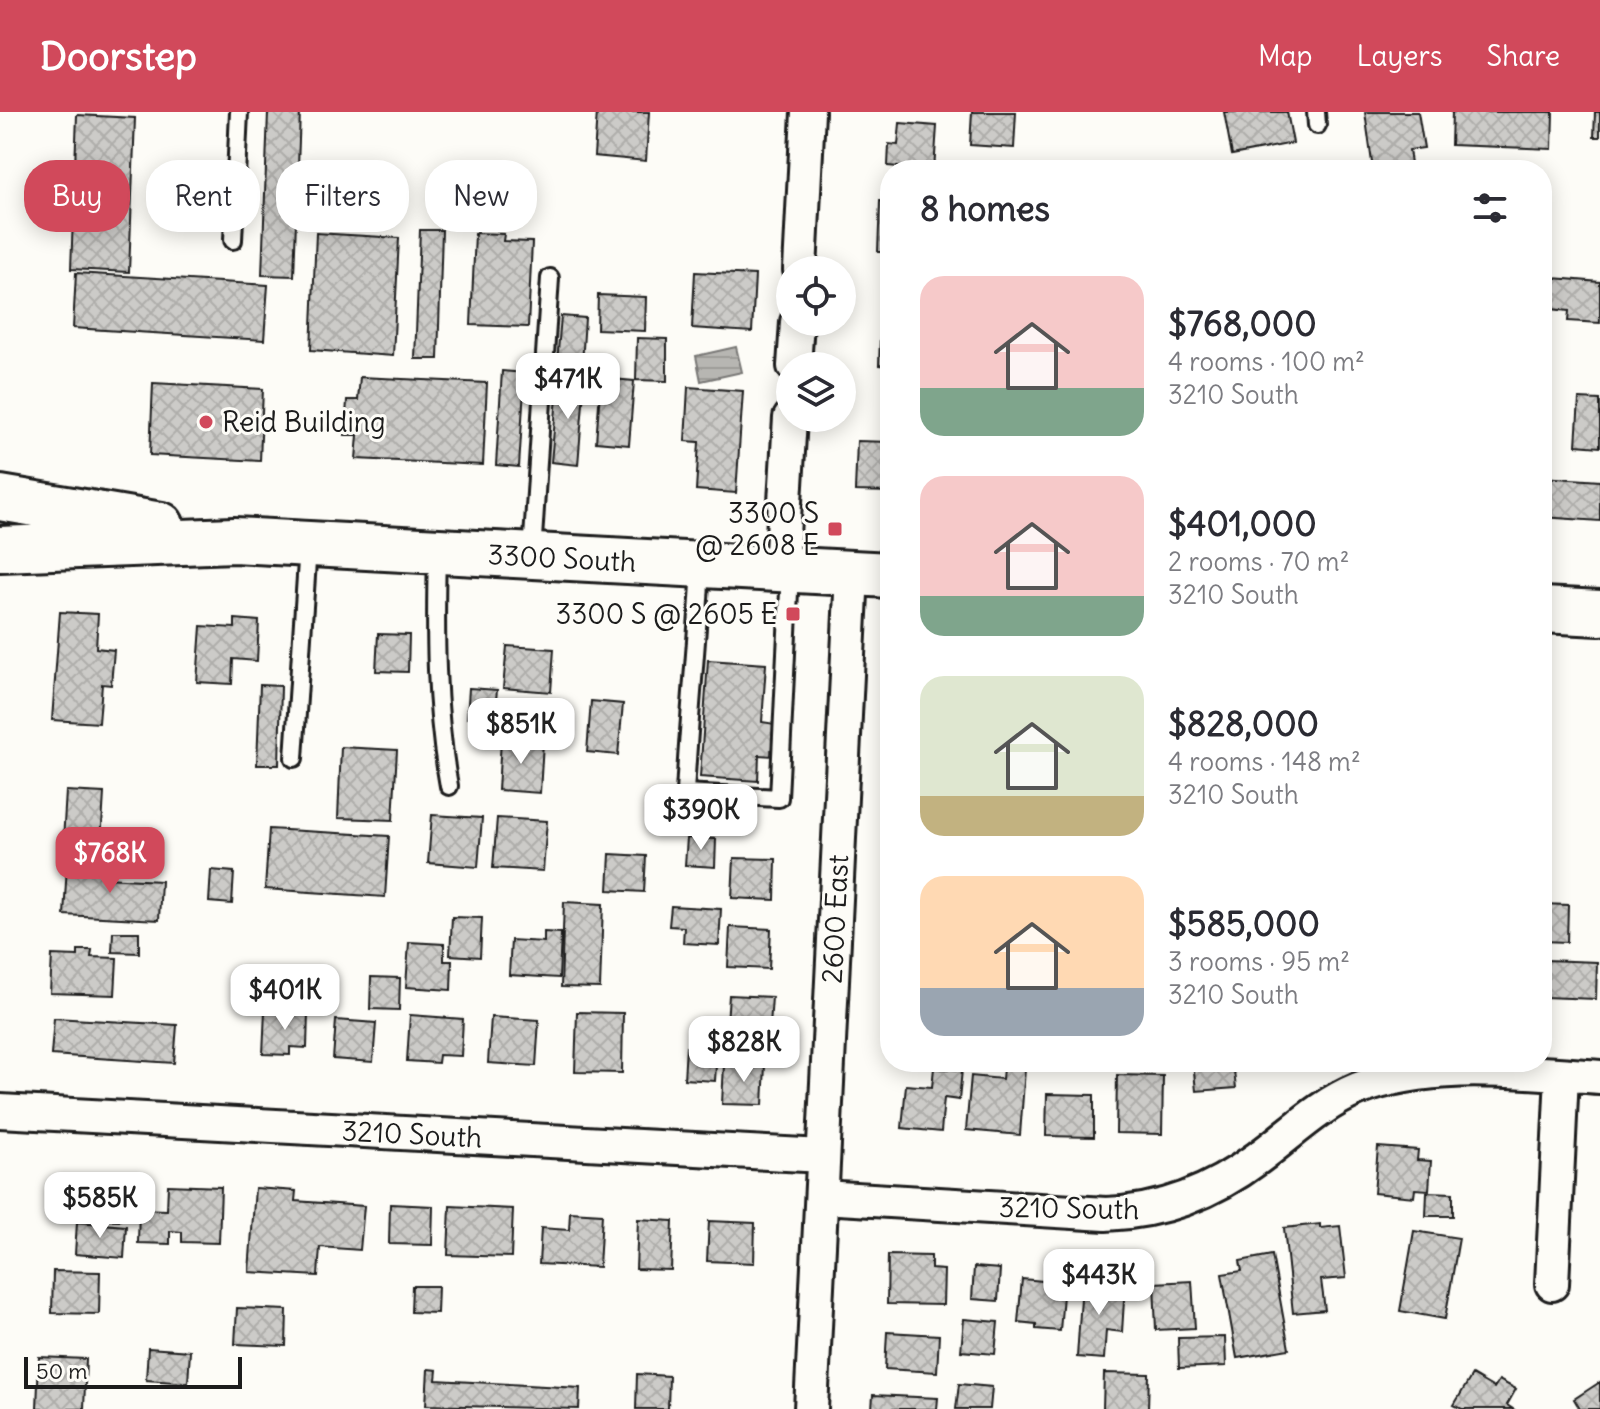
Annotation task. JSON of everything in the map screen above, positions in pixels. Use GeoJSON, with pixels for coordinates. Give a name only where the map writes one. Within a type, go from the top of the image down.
{"type":"FeatureCollection","features":[{"type":"Feature","properties":{"kind":"main road","name":"3300 South"},"geometry":{"type":"LineString","coordinates":[[0,498],[234,540]]}},
{"type":"Feature","properties":{"kind":"main road","name":"3300 South"},"geometry":{"type":"LineString","coordinates":[[0,549],[234,540],[871,574]]}},
{"type":"Feature","properties":{"kind":"main road"},"geometry":{"type":"LineString","coordinates":[[1552,611],[1600,613]]}},
{"type":"Feature","properties":{"kind":"street"},"geometry":{"type":"LineString","coordinates":[[801,256],[808,112]]}},
{"type":"Feature","properties":{"kind":"street"},"geometry":{"type":"LineString","coordinates":[[785,569],[790,432]]}},
{"type":"Feature","properties":{"kind":"street","name":"2600 East"},"geometry":{"type":"LineString","coordinates":[[811,1409],[823,1156],[871,574]]}},
{"type":"Feature","properties":{"kind":"street","name":"3210 South"},"geometry":{"type":"LineString","coordinates":[[822,1197],[1128,1213],[1175,1203],[1225,1179],[1257,1159],[1334,1100],[1385,1079],[1443,1072],[1600,1077]]}},
{"type":"Feature","properties":{"kind":"street"},"geometry":{"type":"LineString","coordinates":[[1552,1284],[1562,1075]]}},
{"type":"Feature","properties":{"kind":"street","name":"3210 South"},"geometry":{"type":"LineString","coordinates":[[0,1111],[823,1156]]}},
{"type":"Feature","properties":{"kind":"lane"},"geometry":{"type":"LineString","coordinates":[[233,240],[239,112]]}},
{"type":"Feature","properties":{"kind":"lane"},"geometry":{"type":"LineString","coordinates":[[532,556],[550,278]]}},
{"type":"Feature","properties":{"kind":"lane"},"geometry":{"type":"LineString","coordinates":[[294,758],[308,544]]}},
{"type":"Feature","properties":{"kind":"lane"},"geometry":{"type":"LineString","coordinates":[[437,551],[437,698],[449,786]]}},
{"type":"Feature","properties":{"kind":"lane"},"geometry":{"type":"LineString","coordinates":[[701,565],[696,679],[690,711],[685,793],[779,798],[785,569]]}},
{"type":"Feature","properties":{"kind":"shaded area"},"geometry":{"type":"Polygon","coordinates":[[[736,347],[742,372],[701,381],[696,356],[736,347]]]}},
{"type":"Feature","properties":{"kind":"building"},"geometry":{"type":"Polygon","coordinates":[[[268,112],[300,112],[298,160],[276,160],[276,232],[296,232],[294,276],[262,275],[268,112]]]}},
{"type":"Feature","properties":{"kind":"building"},"geometry":{"type":"Polygon","coordinates":[[[597,112],[649,112],[646,161],[594,156],[597,112]]]}},
{"type":"Feature","properties":{"kind":"building"},"geometry":{"type":"Polygon","coordinates":[[[972,112],[1016,112],[1014,148],[970,145],[972,112]]]}},
{"type":"Feature","properties":{"kind":"building"},"geometry":{"type":"Polygon","coordinates":[[[1224,112],[1287,112],[1293,143],[1232,155],[1224,112]]]}},
{"type":"Feature","properties":{"kind":"building"},"geometry":{"type":"Polygon","coordinates":[[[1365,112],[1418,112],[1424,148],[1409,150],[1410,160],[1372,160],[1365,112]]]}},
{"type":"Feature","properties":{"kind":"building"},"geometry":{"type":"Polygon","coordinates":[[[1452,112],[1553,112],[1552,149],[1451,145],[1452,112]]]}},
{"type":"Feature","properties":{"kind":"building"},"geometry":{"type":"Polygon","coordinates":[[[1595,112],[1600,112],[1600,137],[1594,137],[1595,112]]]}},
{"type":"Feature","properties":{"kind":"building"},"geometry":{"type":"Polygon","coordinates":[[[77,115],[135,118],[129,272],[71,269],[72,232],[130,232],[130,160],[75,160],[77,115]]]}},
{"type":"Feature","properties":{"kind":"building"},"geometry":{"type":"Polygon","coordinates":[[[900,123],[937,126],[935,160],[888,160],[889,144],[898,145],[900,123]]]}},
{"type":"Feature","properties":{"kind":"building"},"geometry":{"type":"Polygon","coordinates":[[[880,201],[880,252],[878,252],[880,201]]]}},
{"type":"Feature","properties":{"kind":"building"},"geometry":{"type":"Polygon","coordinates":[[[420,230],[442,232],[438,359],[415,359],[420,230]]]}},
{"type":"Feature","properties":{"kind":"building"},"geometry":{"type":"Polygon","coordinates":[[[316,233],[399,238],[393,356],[311,350],[316,233]]]}},
{"type":"Feature","properties":{"kind":"building"},"geometry":{"type":"Polygon","coordinates":[[[475,233],[504,234],[503,241],[532,242],[528,327],[471,325],[475,233]]]}},
{"type":"Feature","properties":{"kind":"building"},"geometry":{"type":"Polygon","coordinates":[[[695,272],[755,275],[752,332],[692,328],[695,272]]]}},
{"type":"Feature","properties":{"kind":"building"},"geometry":{"type":"Polygon","coordinates":[[[76,273],[268,285],[264,340],[73,328],[76,273]]]}},
{"type":"Feature","properties":{"kind":"building"},"geometry":{"type":"Polygon","coordinates":[[[1552,278],[1600,282],[1600,323],[1568,321],[1569,311],[1552,309],[1552,278]]]}},
{"type":"Feature","properties":{"kind":"building"},"geometry":{"type":"Polygon","coordinates":[[[598,295],[646,297],[645,331],[597,329],[598,295]]]}},
{"type":"Feature","properties":{"kind":"building"},"geometry":{"type":"Polygon","coordinates":[[[561,316],[585,318],[582,364],[557,363],[561,316]]]}},
{"type":"Feature","properties":{"kind":"building"},"geometry":{"type":"Polygon","coordinates":[[[637,338],[667,339],[667,381],[636,380],[637,338]]]}},
{"type":"Feature","properties":{"kind":"building"},"geometry":{"type":"Polygon","coordinates":[[[502,371],[525,373],[519,467],[496,465],[502,371]]]}},
{"type":"Feature","properties":{"kind":"building"},"geometry":{"type":"Polygon","coordinates":[[[559,376],[585,378],[578,465],[551,462],[559,376]]]}},
{"type":"Feature","properties":{"kind":"building"},"geometry":{"type":"Polygon","coordinates":[[[360,377],[487,383],[483,465],[356,459],[358,435],[345,435],[347,400],[358,400],[360,377]]]}},
{"type":"Feature","properties":{"kind":"building"},"geometry":{"type":"Polygon","coordinates":[[[601,378],[634,381],[629,445],[596,442],[601,378]]]}},
{"type":"Feature","properties":{"kind":"building","name":"Reid Building"},"geometry":{"type":"Polygon","coordinates":[[[153,383],[263,389],[260,461],[150,455],[153,383]]]}},
{"type":"Feature","properties":{"kind":"building"},"geometry":{"type":"Polygon","coordinates":[[[688,387],[743,391],[736,493],[696,490],[699,442],[685,441],[688,387]]]}},
{"type":"Feature","properties":{"kind":"building"},"geometry":{"type":"Polygon","coordinates":[[[1579,399],[1600,400],[1600,447],[1576,445],[1579,399]]]}},
{"type":"Feature","properties":{"kind":"building"},"geometry":{"type":"Polygon","coordinates":[[[857,441],[880,442],[880,492],[855,491],[857,441]]]}},
{"type":"Feature","properties":{"kind":"building"},"geometry":{"type":"Polygon","coordinates":[[[1552,478],[1600,481],[1600,521],[1552,518],[1552,478]]]}},
{"type":"Feature","properties":{"kind":"building"},"geometry":{"type":"Polygon","coordinates":[[[60,612],[98,614],[96,648],[114,650],[111,685],[102,684],[99,723],[52,720],[60,612]]]}},
{"type":"Feature","properties":{"kind":"building"},"geometry":{"type":"Polygon","coordinates":[[[235,619],[259,621],[257,661],[233,659],[232,684],[197,682],[201,626],[235,628],[235,619]]]}},
{"type":"Feature","properties":{"kind":"building"},"geometry":{"type":"Polygon","coordinates":[[[378,634],[409,635],[408,672],[376,671],[378,634]]]}},
{"type":"Feature","properties":{"kind":"building"},"geometry":{"type":"Polygon","coordinates":[[[507,646],[554,649],[551,692],[503,688],[507,646]]]}},
{"type":"Feature","properties":{"kind":"building"},"geometry":{"type":"Polygon","coordinates":[[[708,660],[766,664],[762,722],[775,724],[773,756],[759,755],[758,781],[700,777],[708,660]]]}},
{"type":"Feature","properties":{"kind":"building"},"geometry":{"type":"Polygon","coordinates":[[[260,685],[281,686],[279,765],[257,765],[260,685]]]}},
{"type":"Feature","properties":{"kind":"building"},"geometry":{"type":"Polygon","coordinates":[[[469,688],[497,690],[494,720],[467,718],[469,688]]]}},
{"type":"Feature","properties":{"kind":"building"},"geometry":{"type":"Polygon","coordinates":[[[591,701],[623,704],[618,755],[587,752],[591,701]]]}},
{"type":"Feature","properties":{"kind":"building"},"geometry":{"type":"Polygon","coordinates":[[[501,740],[543,742],[540,793],[498,790],[501,740]]]}},
{"type":"Feature","properties":{"kind":"building"},"geometry":{"type":"Polygon","coordinates":[[[341,747],[397,750],[393,820],[338,818],[341,747]]]}},
{"type":"Feature","properties":{"kind":"building"},"geometry":{"type":"Polygon","coordinates":[[[66,791],[104,793],[101,843],[63,841],[66,791]]]}},
{"type":"Feature","properties":{"kind":"building"},"geometry":{"type":"Polygon","coordinates":[[[432,815],[482,818],[478,867],[428,863],[432,815]]]}},
{"type":"Feature","properties":{"kind":"building"},"geometry":{"type":"Polygon","coordinates":[[[497,818],[547,821],[543,871],[493,868],[497,818]]]}},
{"type":"Feature","properties":{"kind":"building"},"geometry":{"type":"Polygon","coordinates":[[[269,829],[389,836],[385,897],[265,889],[269,829]]]}},
{"type":"Feature","properties":{"kind":"building"},"geometry":{"type":"Polygon","coordinates":[[[687,838],[716,839],[715,867],[685,865],[687,838]]]}},
{"type":"Feature","properties":{"kind":"building"},"geometry":{"type":"Polygon","coordinates":[[[610,854],[646,856],[644,892],[608,890],[610,854]]]}},
{"type":"Feature","properties":{"kind":"building"},"geometry":{"type":"Polygon","coordinates":[[[734,858],[776,859],[775,900],[732,898],[734,858]]]}},
{"type":"Feature","properties":{"kind":"building"},"geometry":{"type":"Polygon","coordinates":[[[67,865],[105,867],[105,878],[161,881],[159,920],[64,915],[67,865]]]}},
{"type":"Feature","properties":{"kind":"building"},"geometry":{"type":"Polygon","coordinates":[[[211,870],[234,872],[232,904],[209,902],[211,870]]]}},
{"type":"Feature","properties":{"kind":"building"},"geometry":{"type":"Polygon","coordinates":[[[564,902],[603,904],[600,988],[561,987],[564,902]]]}},
{"type":"Feature","properties":{"kind":"building"},"geometry":{"type":"Polygon","coordinates":[[[1552,904],[1568,905],[1567,942],[1552,941],[1552,904]]]}},
{"type":"Feature","properties":{"kind":"building"},"geometry":{"type":"Polygon","coordinates":[[[671,906],[721,909],[719,945],[683,943],[684,927],[669,926],[671,906]]]}},
{"type":"Feature","properties":{"kind":"building"},"geometry":{"type":"Polygon","coordinates":[[[452,917],[482,918],[480,957],[450,955],[452,917]]]}},
{"type":"Feature","properties":{"kind":"building"},"geometry":{"type":"Polygon","coordinates":[[[730,927],[771,929],[769,969],[728,967],[730,927]]]}},
{"type":"Feature","properties":{"kind":"building"},"geometry":{"type":"Polygon","coordinates":[[[113,932],[139,932],[139,953],[112,952],[113,932]]]}},
{"type":"Feature","properties":{"kind":"building"},"geometry":{"type":"Polygon","coordinates":[[[544,932],[561,933],[559,978],[509,975],[511,940],[544,942],[544,932]]]}},
{"type":"Feature","properties":{"kind":"building"},"geometry":{"type":"Polygon","coordinates":[[[409,942],[444,944],[444,961],[452,961],[451,990],[406,987],[409,942]]]}},
{"type":"Feature","properties":{"kind":"building"},"geometry":{"type":"Polygon","coordinates":[[[78,950],[92,950],[91,957],[117,958],[115,995],[50,993],[52,955],[78,956],[78,950]]]}},
{"type":"Feature","properties":{"kind":"building"},"geometry":{"type":"Polygon","coordinates":[[[1552,960],[1597,962],[1596,999],[1552,997],[1552,960]]]}},
{"type":"Feature","properties":{"kind":"building"},"geometry":{"type":"Polygon","coordinates":[[[371,977],[400,978],[399,1010],[370,1009],[371,977]]]}},
{"type":"Feature","properties":{"kind":"building"},"geometry":{"type":"Polygon","coordinates":[[[729,995],[772,997],[769,1040],[726,1037],[729,995]]]}},
{"type":"Feature","properties":{"kind":"building"},"geometry":{"type":"Polygon","coordinates":[[[265,1011],[308,1012],[307,1048],[290,1047],[290,1055],[263,1054],[265,1011]]]}},
{"type":"Feature","properties":{"kind":"building"},"geometry":{"type":"Polygon","coordinates":[[[577,1012],[623,1013],[622,1073],[575,1072],[577,1012]]]}},
{"type":"Feature","properties":{"kind":"building"},"geometry":{"type":"Polygon","coordinates":[[[410,1015],[463,1019],[461,1056],[439,1055],[438,1063],[407,1061],[410,1015]]]}},
{"type":"Feature","properties":{"kind":"building"},"geometry":{"type":"Polygon","coordinates":[[[491,1017],[539,1020],[536,1066],[488,1063],[491,1017]]]}},
{"type":"Feature","properties":{"kind":"building"},"geometry":{"type":"Polygon","coordinates":[[[54,1018],[177,1025],[174,1063],[51,1055],[54,1018]]]}},
{"type":"Feature","properties":{"kind":"building"},"geometry":{"type":"Polygon","coordinates":[[[336,1020],[376,1023],[373,1062],[333,1059],[336,1020]]]}},
{"type":"Feature","properties":{"kind":"building"},"geometry":{"type":"Polygon","coordinates":[[[686,1047],[717,1049],[715,1081],[684,1079],[686,1047]]]}},
{"type":"Feature","properties":{"kind":"building"},"geometry":{"type":"Polygon","coordinates":[[[724,1064],[765,1065],[763,1105],[722,1104],[724,1064]]]}},
{"type":"Feature","properties":{"kind":"building"},"geometry":{"type":"Polygon","coordinates":[[[934,1072],[962,1072],[959,1100],[944,1098],[941,1132],[902,1128],[906,1085],[932,1087],[934,1072]]]}},
{"type":"Feature","properties":{"kind":"building"},"geometry":{"type":"Polygon","coordinates":[[[1003,1072],[1025,1072],[1020,1135],[966,1130],[971,1076],[1002,1079],[1003,1072]]]}},
{"type":"Feature","properties":{"kind":"building"},"geometry":{"type":"Polygon","coordinates":[[[1194,1072],[1234,1072],[1236,1088],[1196,1091],[1194,1072]]]}},
{"type":"Feature","properties":{"kind":"building"},"geometry":{"type":"Polygon","coordinates":[[[1117,1075],[1163,1076],[1162,1134],[1116,1133],[1117,1075]]]}},
{"type":"Feature","properties":{"kind":"building"},"geometry":{"type":"Polygon","coordinates":[[[1047,1094],[1094,1095],[1094,1137],[1046,1136],[1047,1094]]]}},
{"type":"Feature","properties":{"kind":"building"},"geometry":{"type":"Polygon","coordinates":[[[1378,1147],[1418,1150],[1417,1160],[1431,1161],[1429,1190],[1415,1189],[1414,1197],[1374,1193],[1378,1147]]]}},
{"type":"Feature","properties":{"kind":"building"},"geometry":{"type":"Polygon","coordinates":[[[62,1179],[122,1182],[120,1220],[73,1218],[73,1205],[61,1204],[62,1179]]]}},
{"type":"Feature","properties":{"kind":"building"},"geometry":{"type":"Polygon","coordinates":[[[168,1185],[221,1187],[219,1243],[182,1242],[182,1232],[170,1231],[170,1244],[138,1243],[139,1209],[167,1210],[168,1185]]]}},
{"type":"Feature","properties":{"kind":"building"},"geometry":{"type":"Polygon","coordinates":[[[255,1188],[296,1191],[295,1201],[364,1206],[360,1250],[320,1247],[318,1276],[249,1272],[255,1188]]]}},
{"type":"Feature","properties":{"kind":"building"},"geometry":{"type":"Polygon","coordinates":[[[1427,1192],[1453,1193],[1453,1216],[1426,1216],[1427,1192]]]}},
{"type":"Feature","properties":{"kind":"building"},"geometry":{"type":"Polygon","coordinates":[[[390,1204],[433,1206],[432,1245],[389,1244],[390,1204]]]}},
{"type":"Feature","properties":{"kind":"building"},"geometry":{"type":"Polygon","coordinates":[[[450,1206],[513,1209],[511,1257],[448,1255],[450,1206]]]}},
{"type":"Feature","properties":{"kind":"building"},"geometry":{"type":"Polygon","coordinates":[[[570,1212],[602,1214],[599,1267],[539,1264],[541,1228],[569,1230],[570,1212]]]}},
{"type":"Feature","properties":{"kind":"building"},"geometry":{"type":"Polygon","coordinates":[[[638,1219],[673,1221],[671,1270],[636,1269],[638,1219]]]}},
{"type":"Feature","properties":{"kind":"building"},"geometry":{"type":"Polygon","coordinates":[[[709,1221],[755,1223],[754,1263],[707,1261],[709,1221]]]}},
{"type":"Feature","properties":{"kind":"building"},"geometry":{"type":"Polygon","coordinates":[[[77,1222],[126,1226],[124,1258],[75,1254],[77,1222]]]}},
{"type":"Feature","properties":{"kind":"building"},"geometry":{"type":"Polygon","coordinates":[[[1320,1224],[1320,1228],[1340,1226],[1346,1278],[1321,1280],[1325,1310],[1293,1313],[1284,1228],[1320,1224]]]}},
{"type":"Feature","properties":{"kind":"building"},"geometry":{"type":"Polygon","coordinates":[[[1414,1231],[1459,1238],[1445,1319],[1400,1311],[1414,1231]]]}},
{"type":"Feature","properties":{"kind":"building"},"geometry":{"type":"Polygon","coordinates":[[[888,1255],[931,1256],[931,1269],[944,1270],[943,1305],[887,1304],[888,1255]]]}},
{"type":"Feature","properties":{"kind":"building"},"geometry":{"type":"Polygon","coordinates":[[[1272,1255],[1289,1349],[1237,1358],[1222,1274],[1242,1271],[1240,1261],[1272,1255]]]}},
{"type":"Feature","properties":{"kind":"building"},"geometry":{"type":"Polygon","coordinates":[[[974,1267],[1000,1269],[998,1301],[972,1299],[974,1267]]]}},
{"type":"Feature","properties":{"kind":"building"},"geometry":{"type":"Polygon","coordinates":[[[53,1271],[100,1272],[99,1314],[52,1313],[53,1271]]]}},
{"type":"Feature","properties":{"kind":"building"},"geometry":{"type":"Polygon","coordinates":[[[1022,1279],[1064,1283],[1060,1331],[1036,1329],[1036,1324],[1018,1322],[1022,1279]]]}},
{"type":"Feature","properties":{"kind":"building"},"geometry":{"type":"Polygon","coordinates":[[[1192,1281],[1195,1328],[1156,1330],[1154,1283],[1192,1281]]]}},
{"type":"Feature","properties":{"kind":"building"},"geometry":{"type":"Polygon","coordinates":[[[1082,1283],[1125,1285],[1122,1332],[1106,1330],[1104,1359],[1077,1357],[1082,1283]]]}},
{"type":"Feature","properties":{"kind":"building"},"geometry":{"type":"Polygon","coordinates":[[[412,1286],[438,1286],[437,1313],[411,1312],[412,1286]]]}},
{"type":"Feature","properties":{"kind":"building"},"geometry":{"type":"Polygon","coordinates":[[[237,1308],[287,1310],[286,1346],[235,1344],[237,1308]]]}},
{"type":"Feature","properties":{"kind":"building"},"geometry":{"type":"Polygon","coordinates":[[[964,1319],[998,1322],[995,1354],[961,1351],[964,1319]]]}},
{"type":"Feature","properties":{"kind":"building"},"geometry":{"type":"Polygon","coordinates":[[[887,1332],[939,1335],[937,1372],[885,1369],[887,1332]]]}},
{"type":"Feature","properties":{"kind":"building"},"geometry":{"type":"Polygon","coordinates":[[[1225,1337],[1226,1366],[1179,1368],[1178,1338],[1225,1337]]]}},
{"type":"Feature","properties":{"kind":"building"},"geometry":{"type":"Polygon","coordinates":[[[148,1348],[190,1351],[188,1383],[146,1380],[148,1348]]]}},
{"type":"Feature","properties":{"kind":"building"},"geometry":{"type":"Polygon","coordinates":[[[39,1357],[86,1359],[84,1409],[37,1409],[39,1357]]]}},
{"type":"Feature","properties":{"kind":"building"},"geometry":{"type":"Polygon","coordinates":[[[428,1369],[437,1370],[436,1380],[580,1388],[579,1409],[426,1405],[428,1369]]]}},
{"type":"Feature","properties":{"kind":"building"},"geometry":{"type":"Polygon","coordinates":[[[1104,1373],[1149,1374],[1148,1409],[1103,1409],[1104,1373]]]}},
{"type":"Feature","properties":{"kind":"building"},"geometry":{"type":"Polygon","coordinates":[[[637,1374],[669,1376],[668,1409],[636,1409],[637,1374]]]}},
{"type":"Feature","properties":{"kind":"building"},"geometry":{"type":"Polygon","coordinates":[[[1472,1375],[1494,1388],[1499,1380],[1516,1389],[1507,1405],[1513,1409],[1462,1409],[1454,1405],[1472,1375]]]}},
{"type":"Feature","properties":{"kind":"building"},"geometry":{"type":"Polygon","coordinates":[[[1600,1382],[1600,1409],[1580,1409],[1574,1399],[1600,1382]]]}},
{"type":"Feature","properties":{"kind":"building"},"geometry":{"type":"Polygon","coordinates":[[[959,1384],[992,1387],[990,1409],[956,1409],[959,1384]]]}},
{"type":"Feature","properties":{"kind":"building"},"geometry":{"type":"Polygon","coordinates":[[[873,1395],[938,1398],[937,1409],[872,1409],[873,1395]]]}},
{"type":"Feature","properties":{"kind":"place","name":"Reid Building"},"geometry":{"type":"Point","coordinates":[206,422]}},
{"type":"Feature","properties":{"kind":"place","name":"3300 S @ 2608 E"},"geometry":{"type":"Point","coordinates":[835,529]}},
{"type":"Feature","properties":{"kind":"place","name":"3300 S @ 2605 E"},"geometry":{"type":"Point","coordinates":[793,614]}}]}
